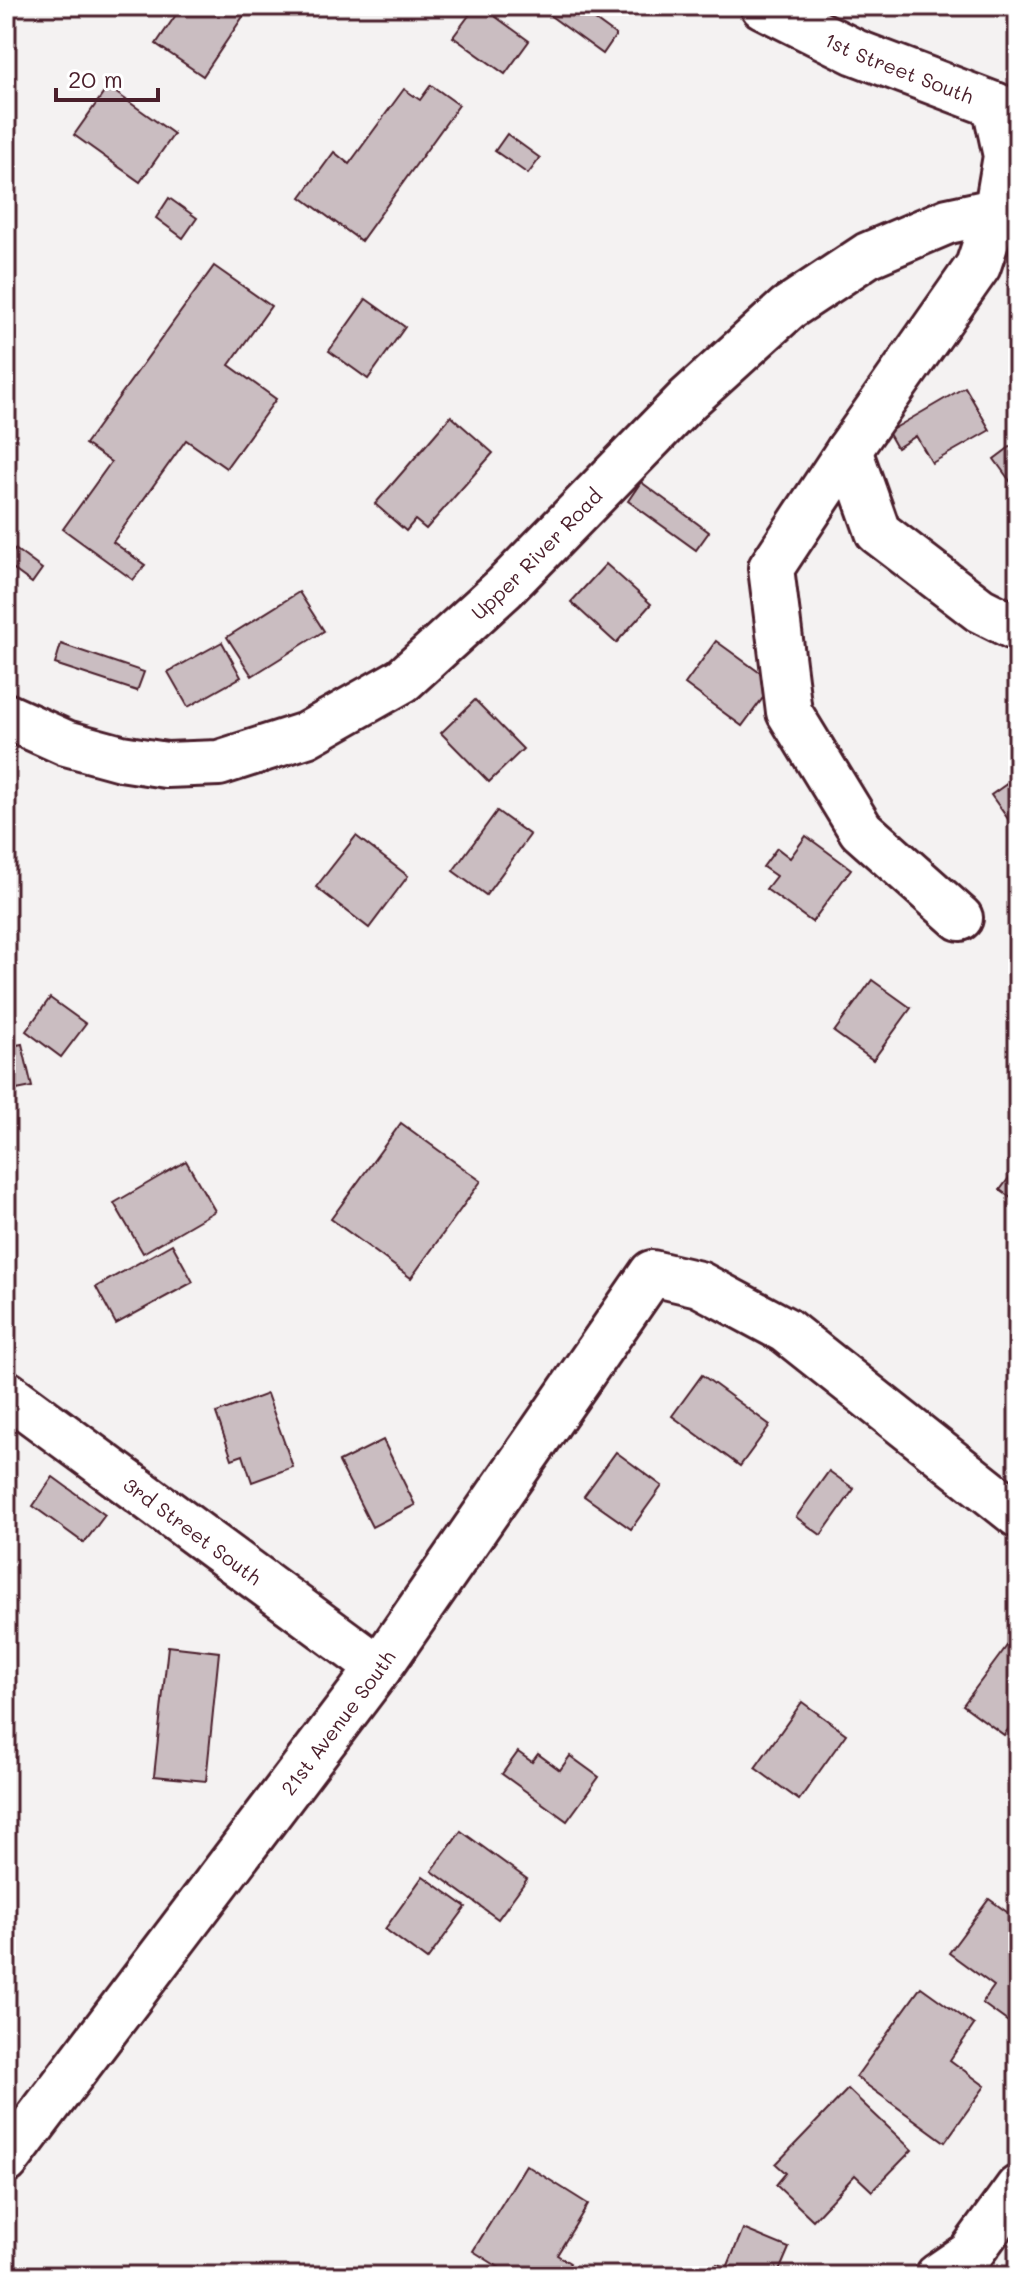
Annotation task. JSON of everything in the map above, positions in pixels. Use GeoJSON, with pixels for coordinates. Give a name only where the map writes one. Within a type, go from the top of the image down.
{"type":"FeatureCollection","features":[{"type":"Feature","properties":{"kind":"street","name":"1st Street South"},"geometry":{"type":"LineString","coordinates":[[763,6],[855,52],[1007,109],[1008,208],[978,266],[771,568],[789,712],[861,830],[960,918]]}},
{"type":"Feature","properties":{"kind":"street","name":"Upper River Road"},"geometry":{"type":"LineString","coordinates":[[6,716],[66,743],[121,758],[166,765],[219,763],[306,735],[403,680],[504,588],[688,399],[788,308],[868,255],[948,221],[1008,208]]}},
{"type":"Feature","properties":{"kind":"street"},"geometry":{"type":"LineString","coordinates":[[849,450],[878,532],[980,610],[1018,629]]}},
{"type":"Feature","properties":{"kind":"street","name":"21st Avenue South"},"geometry":{"type":"LineString","coordinates":[[6,2161],[379,1668],[652,1273],[699,1284],[785,1330],[1018,1515]]}},
{"type":"Feature","properties":{"kind":"street","name":"3rd Street South"},"geometry":{"type":"LineString","coordinates":[[6,1393],[379,1668]]}},
{"type":"Feature","properties":{"kind":"street"},"geometry":{"type":"LineString","coordinates":[[938,2276],[970,2254],[1018,2188]]}},
{"type":"Feature","properties":{"kind":"building"},"geometry":{"type":"Polygon","coordinates":[[[182,6],[250,6],[203,76],[156,44],[182,6]]]}},
{"type":"Feature","properties":{"kind":"building"},"geometry":{"type":"Polygon","coordinates":[[[476,6],[481,6],[529,41],[505,74],[453,37],[476,6]]]}},
{"type":"Feature","properties":{"kind":"building"},"geometry":{"type":"Polygon","coordinates":[[[537,6],[576,6],[616,35],[603,54],[537,6]]]}},
{"type":"Feature","properties":{"kind":"building"},"geometry":{"type":"Polygon","coordinates":[[[431,85],[459,105],[361,241],[301,197],[334,152],[349,164],[404,89],[420,100],[431,85]]]}},
{"type":"Feature","properties":{"kind":"building"},"geometry":{"type":"Polygon","coordinates":[[[108,87],[174,134],[140,182],[74,135],[108,87]]]}},
{"type":"Feature","properties":{"kind":"building"},"geometry":{"type":"Polygon","coordinates":[[[507,134],[540,158],[528,174],[495,151],[507,134]]]}},
{"type":"Feature","properties":{"kind":"building"},"geometry":{"type":"Polygon","coordinates":[[[169,198],[197,218],[183,238],[156,218],[169,198]]]}},
{"type":"Feature","properties":{"kind":"building"},"geometry":{"type":"Polygon","coordinates":[[[214,266],[271,306],[229,365],[276,399],[226,468],[186,440],[113,542],[145,565],[133,580],[63,529],[111,462],[85,444],[214,266]]]}},
{"type":"Feature","properties":{"kind":"building"},"geometry":{"type":"Polygon","coordinates":[[[366,299],[405,327],[368,379],[329,351],[366,299]]]}},
{"type":"Feature","properties":{"kind":"building"},"geometry":{"type":"Polygon","coordinates":[[[965,387],[990,430],[932,463],[916,436],[897,448],[888,432],[965,387]]]}},
{"type":"Feature","properties":{"kind":"building"},"geometry":{"type":"Polygon","coordinates":[[[451,416],[493,453],[426,529],[415,520],[406,531],[375,504],[451,416]]]}},
{"type":"Feature","properties":{"kind":"building"},"geometry":{"type":"Polygon","coordinates":[[[1018,441],[1018,492],[994,459],[1018,441]]]}},
{"type":"Feature","properties":{"kind":"building"},"geometry":{"type":"Polygon","coordinates":[[[641,482],[709,532],[696,550],[628,501],[641,482]]]}},
{"type":"Feature","properties":{"kind":"building"},"geometry":{"type":"Polygon","coordinates":[[[15,549],[42,569],[32,583],[6,564],[15,549]]]}},
{"type":"Feature","properties":{"kind":"building"},"geometry":{"type":"Polygon","coordinates":[[[606,564],[651,604],[616,643],[571,602],[606,564]]]}},
{"type":"Feature","properties":{"kind":"building"},"geometry":{"type":"Polygon","coordinates":[[[299,592],[324,631],[252,676],[227,637],[299,592]]]}},
{"type":"Feature","properties":{"kind":"building"},"geometry":{"type":"Polygon","coordinates":[[[716,641],[774,683],[742,726],[685,684],[716,641]]]}},
{"type":"Feature","properties":{"kind":"building"},"geometry":{"type":"Polygon","coordinates":[[[222,642],[241,677],[188,707],[168,672],[222,642]]]}},
{"type":"Feature","properties":{"kind":"building"},"geometry":{"type":"Polygon","coordinates":[[[61,644],[144,672],[137,691],[55,664],[61,644]]]}},
{"type":"Feature","properties":{"kind":"building"},"geometry":{"type":"Polygon","coordinates":[[[475,700],[523,749],[489,782],[441,733],[475,700]]]}},
{"type":"Feature","properties":{"kind":"building"},"geometry":{"type":"Polygon","coordinates":[[[1018,776],[1018,833],[991,795],[1018,776]]]}},
{"type":"Feature","properties":{"kind":"building"},"geometry":{"type":"Polygon","coordinates":[[[497,811],[530,835],[486,895],[453,871],[497,811]]]}},
{"type":"Feature","properties":{"kind":"building"},"geometry":{"type":"Polygon","coordinates":[[[356,836],[408,876],[369,928],[316,887],[356,836]]]}},
{"type":"Feature","properties":{"kind":"building"},"geometry":{"type":"Polygon","coordinates":[[[806,836],[851,869],[812,922],[766,889],[776,876],[763,867],[777,848],[790,858],[806,836]]]}},
{"type":"Feature","properties":{"kind":"building"},"geometry":{"type":"Polygon","coordinates":[[[872,980],[911,1008],[873,1060],[834,1032],[872,980]]]}},
{"type":"Feature","properties":{"kind":"building"},"geometry":{"type":"Polygon","coordinates":[[[50,998],[86,1024],[61,1057],[26,1031],[50,998]]]}},
{"type":"Feature","properties":{"kind":"building"},"geometry":{"type":"Polygon","coordinates":[[[22,1044],[32,1087],[6,1092],[6,1047],[22,1044]]]}},
{"type":"Feature","properties":{"kind":"building"},"geometry":{"type":"Polygon","coordinates":[[[401,1123],[481,1181],[411,1278],[331,1219],[401,1123]]]}},
{"type":"Feature","properties":{"kind":"building"},"geometry":{"type":"Polygon","coordinates":[[[186,1161],[215,1211],[143,1253],[114,1203],[186,1161]]]}},
{"type":"Feature","properties":{"kind":"building"},"geometry":{"type":"Polygon","coordinates":[[[1018,1168],[1018,1203],[1000,1190],[1018,1168]]]}},
{"type":"Feature","properties":{"kind":"building"},"geometry":{"type":"Polygon","coordinates":[[[172,1244],[193,1282],[116,1324],[96,1287],[172,1244]]]}},
{"type":"Feature","properties":{"kind":"building"},"geometry":{"type":"Polygon","coordinates":[[[702,1375],[770,1425],[740,1466],[672,1416],[702,1375]]]}},
{"type":"Feature","properties":{"kind":"building"},"geometry":{"type":"Polygon","coordinates":[[[267,1394],[293,1467],[252,1482],[243,1455],[232,1459],[216,1413],[267,1394]]]}},
{"type":"Feature","properties":{"kind":"building"},"geometry":{"type":"Polygon","coordinates":[[[383,1440],[415,1505],[372,1527],[339,1462],[383,1440]]]}},
{"type":"Feature","properties":{"kind":"building"},"geometry":{"type":"Polygon","coordinates":[[[616,1452],[662,1486],[631,1529],[584,1496],[616,1452]]]}},
{"type":"Feature","properties":{"kind":"building"},"geometry":{"type":"Polygon","coordinates":[[[829,1471],[854,1489],[821,1535],[796,1517],[829,1471]]]}},
{"type":"Feature","properties":{"kind":"building"},"geometry":{"type":"Polygon","coordinates":[[[53,1477],[105,1515],[84,1543],[33,1506],[53,1477]]]}},
{"type":"Feature","properties":{"kind":"building"},"geometry":{"type":"Polygon","coordinates":[[[1018,1631],[1018,1716],[1004,1735],[963,1705],[1018,1631]]]}},
{"type":"Feature","properties":{"kind":"building"},"geometry":{"type":"Polygon","coordinates":[[[168,1646],[219,1652],[206,1781],[154,1776],[168,1646]]]}},
{"type":"Feature","properties":{"kind":"building"},"geometry":{"type":"Polygon","coordinates":[[[802,1702],[846,1734],[799,1800],[755,1768],[802,1702]]]}},
{"type":"Feature","properties":{"kind":"building"},"geometry":{"type":"Polygon","coordinates":[[[518,1752],[532,1762],[538,1754],[560,1770],[570,1756],[599,1777],[567,1821],[502,1774],[518,1752]]]}},
{"type":"Feature","properties":{"kind":"building"},"geometry":{"type":"Polygon","coordinates":[[[461,1831],[527,1879],[498,1919],[432,1871],[461,1831]]]}},
{"type":"Feature","properties":{"kind":"building"},"geometry":{"type":"Polygon","coordinates":[[[423,1876],[466,1907],[427,1960],[385,1929],[423,1876]]]}},
{"type":"Feature","properties":{"kind":"building"},"geometry":{"type":"Polygon","coordinates":[[[989,1899],[1018,1920],[1018,2029],[982,2003],[994,1986],[949,1953],[989,1899]]]}},
{"type":"Feature","properties":{"kind":"building"},"geometry":{"type":"Polygon","coordinates":[[[921,1987],[974,2025],[950,2060],[985,2086],[945,2142],[856,2077],[921,1987]]]}},
{"type":"Feature","properties":{"kind":"building"},"geometry":{"type":"Polygon","coordinates":[[[848,2089],[912,2150],[872,2191],[855,2175],[813,2220],[776,2185],[786,2173],[776,2164],[848,2089]]]}},
{"type":"Feature","properties":{"kind":"building"},"geometry":{"type":"Polygon","coordinates":[[[526,2165],[588,2204],[557,2255],[570,2263],[562,2276],[495,2276],[500,2268],[473,2251],[526,2165]]]}},
{"type":"Feature","properties":{"kind":"building"},"geometry":{"type":"Polygon","coordinates":[[[743,2229],[789,2248],[777,2276],[712,2276],[717,2264],[727,2268],[743,2229]]]}}]}
